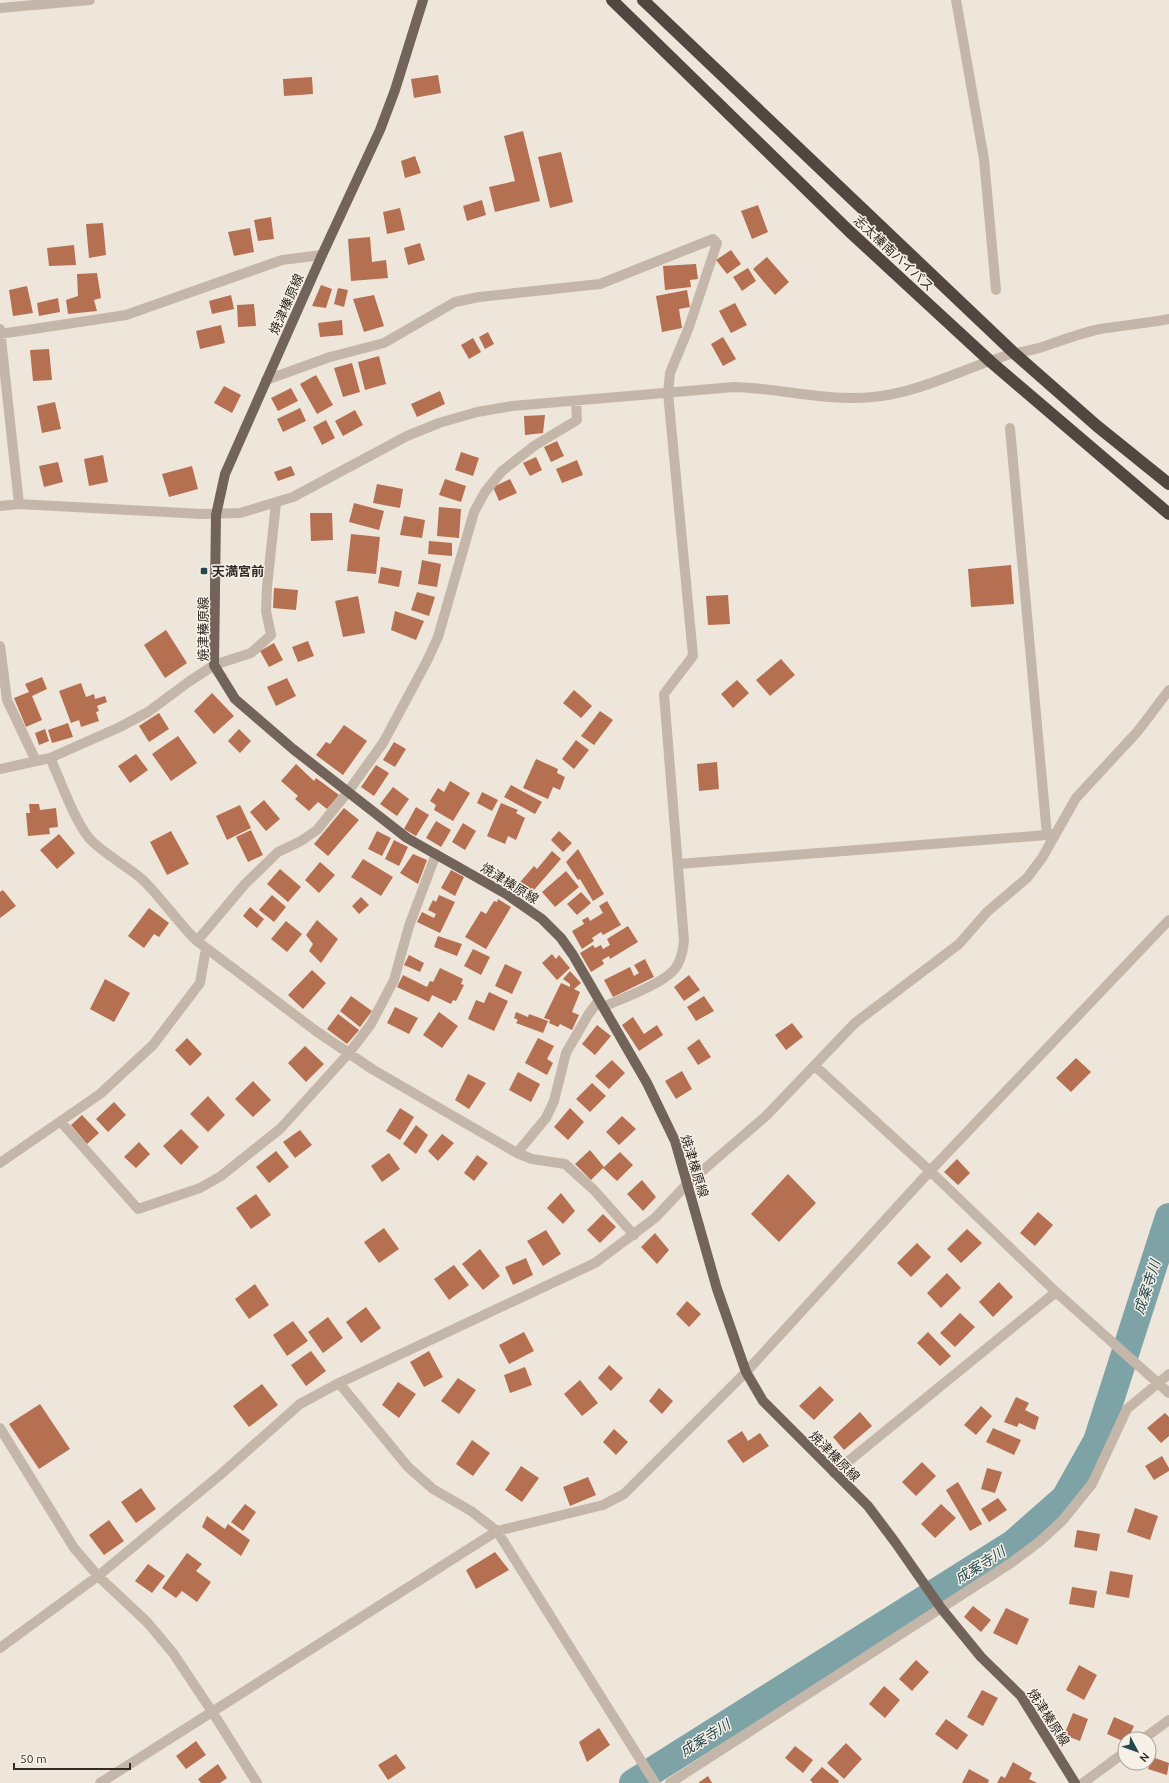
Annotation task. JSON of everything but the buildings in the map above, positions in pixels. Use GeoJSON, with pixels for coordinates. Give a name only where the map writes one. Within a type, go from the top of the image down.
{"type":"FeatureCollection","features":[{"type":"Feature","properties":{"kind":"highway","name":"志太榛南バイパス"},"geometry":{"type":"LineString","coordinates":[[612,0],[848,231],[991,362],[1169,514]]}},
{"type":"Feature","properties":{"kind":"highway","name":"志太榛南バイパス"},"geometry":{"type":"LineString","coordinates":[[643,0],[1014,353],[1097,426],[1169,484]]}},
{"type":"Feature","properties":{"kind":"main road","name":"焼津榛原線"},"geometry":{"type":"LineString","coordinates":[[422,0],[395,90],[380,130],[322,255],[225,474],[216,515],[214,665],[235,699],[347,793],[407,838],[506,894],[542,919],[561,938],[573,955],[647,1083],[675,1141],[717,1289],[746,1372],[763,1402],[868,1506],[939,1606],[981,1657],[1021,1696],[1075,1783]]}},
{"type":"Feature","properties":{"kind":"street"},"geometry":{"type":"LineString","coordinates":[[0,8],[90,0]]}},
{"type":"Feature","properties":{"kind":"street"},"geometry":{"type":"LineString","coordinates":[[956,0],[984,159],[996,290]]}},
{"type":"Feature","properties":{"kind":"street"},"geometry":{"type":"LineString","coordinates":[[266,380],[330,357],[384,344],[455,302],[479,297],[600,284],[713,239],[717,243],[711,264],[670,373],[668,392],[694,656],[664,694],[679,864],[684,941],[682,956],[674,970],[655,983],[601,1004],[588,1015],[566,1053],[554,1100],[546,1118],[517,1153]]}},
{"type":"Feature","properties":{"kind":"street"},"geometry":{"type":"LineString","coordinates":[[0,334],[126,316],[282,260],[322,255]]}},
{"type":"Feature","properties":{"kind":"street"},"geometry":{"type":"LineString","coordinates":[[0,506],[19,504],[216,515],[240,513],[293,497],[407,436],[439,423],[477,412],[512,406],[734,387],[763,388],[836,397],[872,397],[897,394],[930,385],[1014,353],[1043,347],[1100,329],[1169,319]]}},
{"type":"Feature","properties":{"kind":"street"},"geometry":{"type":"LineString","coordinates":[[0,329],[19,504]]}},
{"type":"Feature","properties":{"kind":"street"},"geometry":{"type":"LineString","coordinates":[[197,941],[244,884],[278,852],[301,841],[317,830],[347,793],[383,743],[427,661],[438,637],[474,512],[485,492],[502,471],[534,446],[577,420],[576,401]]}},
{"type":"Feature","properties":{"kind":"street"},"geometry":{"type":"LineString","coordinates":[[1010,428],[1050,834]]}},
{"type":"Feature","properties":{"kind":"street"},"geometry":{"type":"LineString","coordinates":[[0,769],[50,758],[148,712],[214,665],[251,653],[271,635],[266,611],[276,502]]}},
{"type":"Feature","properties":{"kind":"street"},"geometry":{"type":"LineString","coordinates":[[0,646],[7,700],[36,761]]}},
{"type":"Feature","properties":{"kind":"street"},"geometry":{"type":"LineString","coordinates":[[0,1648],[98,1576],[220,1475],[300,1404],[339,1383],[595,1263],[655,1218],[687,1184],[766,1116],[855,1023],[959,944],[987,912],[1027,878],[1042,858],[1050,834],[1076,798],[1138,731],[1169,690]]}},
{"type":"Feature","properties":{"kind":"street"},"geometry":{"type":"LineString","coordinates":[[50,758],[81,826],[90,839],[141,879],[158,896],[184,928],[197,941],[372,1069],[517,1153],[532,1159],[565,1164],[594,1190],[634,1235]]}},
{"type":"Feature","properties":{"kind":"street"},"geometry":{"type":"LineString","coordinates":[[679,864],[1050,834]]}},
{"type":"Feature","properties":{"kind":"street"},"geometry":{"type":"LineString","coordinates":[[61,1122],[138,1209],[200,1188],[221,1176],[280,1129],[349,1053],[371,1024],[394,980],[409,926],[436,854]]}},
{"type":"Feature","properties":{"kind":"street"},"geometry":{"type":"LineString","coordinates":[[100,1783],[213,1713],[497,1531],[603,1505],[624,1494],[746,1372],[930,1172],[1169,920]]}},
{"type":"Feature","properties":{"kind":"street"},"geometry":{"type":"LineString","coordinates":[[0,1163],[100,1094],[153,1044],[200,983],[206,948]]}},
{"type":"Feature","properties":{"kind":"street"},"geometry":{"type":"LineString","coordinates":[[815,1066],[1110,1342],[1169,1393]]}},
{"type":"Feature","properties":{"kind":"street"},"geometry":{"type":"LineString","coordinates":[[834,1473],[1056,1292]]}},
{"type":"Feature","properties":{"kind":"street"},"geometry":{"type":"LineString","coordinates":[[670,1783],[939,1606],[1040,1542],[1062,1521],[1092,1484],[1127,1409],[1159,1384],[1169,1374]]}},
{"type":"Feature","properties":{"kind":"street"},"geometry":{"type":"LineString","coordinates":[[339,1383],[408,1467],[433,1489],[471,1510],[497,1531],[655,1783]]}},
{"type":"Feature","properties":{"kind":"street"},"geometry":{"type":"LineString","coordinates":[[0,1428],[74,1548],[98,1576],[148,1622],[173,1653],[257,1783]]}},
{"type":"Feature","properties":{"kind":"street"},"geometry":{"type":"LineString","coordinates":[[1154,1731],[1169,1720]]}},
{"type":"Feature","properties":{"kind":"street"},"geometry":{"type":"LineString","coordinates":[[1083,1783],[1117,1758]]}},
{"type":"Feature","properties":{"kind":"waterway","name":"成案寺川"},"geometry":{"type":"LineString","coordinates":[[633,1783],[1014,1543],[1065,1498],[1097,1441],[1169,1217]]}},
{"type":"Feature","properties":{"kind":"place","name":"天満宮前"},"geometry":{"type":"Point","coordinates":[204,571]}}]}
